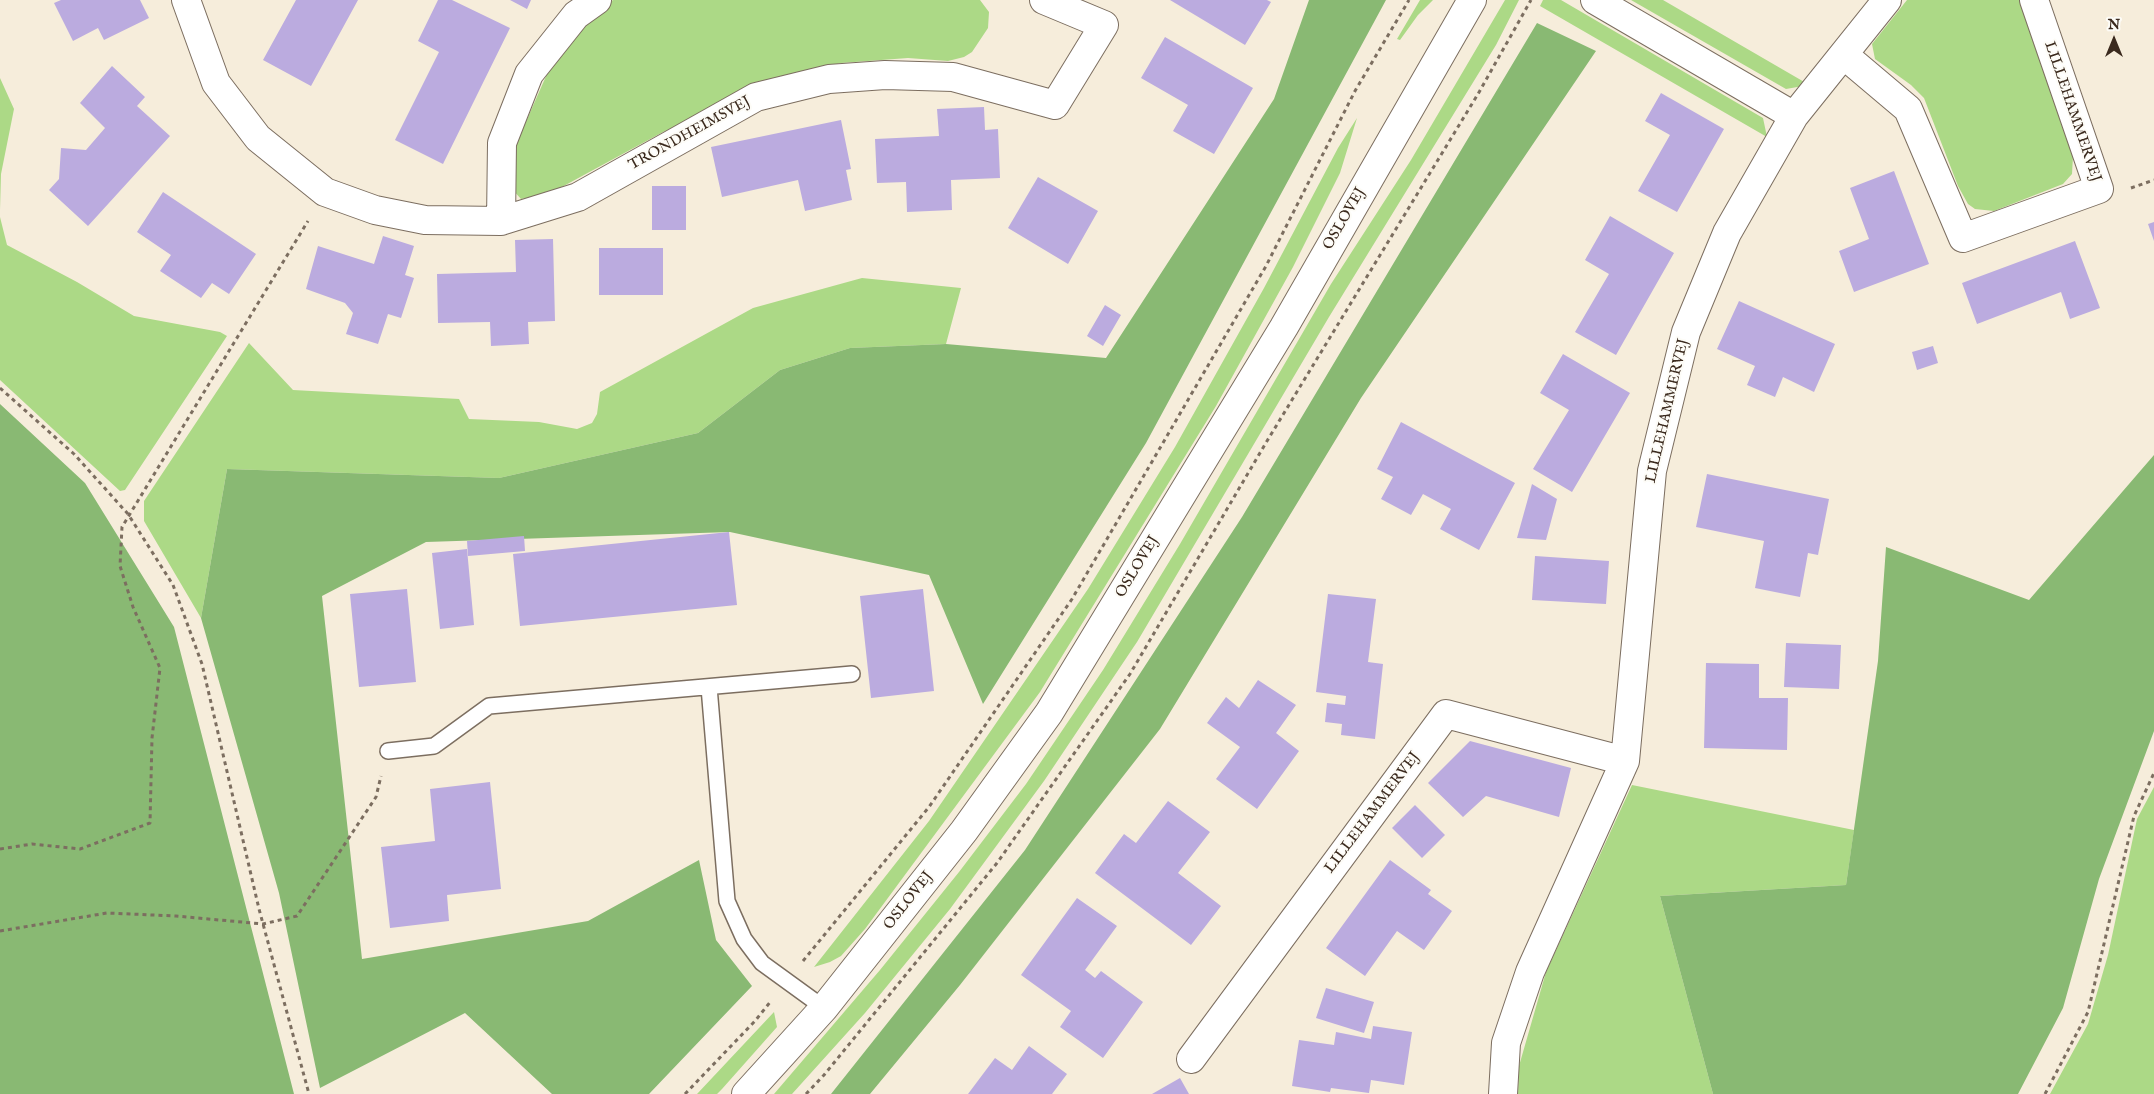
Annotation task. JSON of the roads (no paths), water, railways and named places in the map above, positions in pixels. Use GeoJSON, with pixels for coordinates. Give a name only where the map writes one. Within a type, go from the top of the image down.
{"type":"FeatureCollection","features":[{"type":"Feature","properties":{"kind":"street","name":"TRONDHEIMSVEJ"},"geometry":{"type":"LineString","coordinates":[[186,0],[216,83],[258,138],[325,192],[375,210],[425,220],[501,221],[578,197],[756,98],[829,79],[885,75],[953,77],[1055,106],[1104,25],[1044,0]]}},
{"type":"Feature","properties":{"kind":"street"},"geometry":{"type":"LineString","coordinates":[[501,221],[502,143],[529,74],[576,15],[597,0]]}},
{"type":"Feature","properties":{"kind":"street","name":"OSLOVEJ"},"geometry":{"type":"LineString","coordinates":[[746,1094],[824,1008],[964,831],[1049,713],[1284,327],[1472,0]]}},
{"type":"Feature","properties":{"kind":"street"},"geometry":{"type":"LineString","coordinates":[[1595,0],[1794,116]]}},
{"type":"Feature","properties":{"kind":"street","name":"LILLEHAMMERVEJ"},"geometry":{"type":"LineString","coordinates":[[1503,1094],[1506,1043],[1530,972],[1625,761],[1652,471],[1686,332],[1727,233],[1794,116],[1887,0]]}},
{"type":"Feature","properties":{"kind":"street","name":"LILLEHAMMERVEJ"},"geometry":{"type":"LineString","coordinates":[[1844,55],[1908,109],[1964,238],[2099,189],[2034,0]]}},
{"type":"Feature","properties":{"kind":"street","name":"LILLEHAMMERVEJ"},"geometry":{"type":"LineString","coordinates":[[1191,1059],[1446,714],[1625,761]]}},
{"type":"Feature","properties":{"kind":"lane"},"geometry":{"type":"LineString","coordinates":[[388,751],[434,746],[489,706],[852,674]]}},
{"type":"Feature","properties":{"kind":"lane"},"geometry":{"type":"LineString","coordinates":[[709,687],[728,901],[744,939],[762,963],[824,1008]]}}]}
